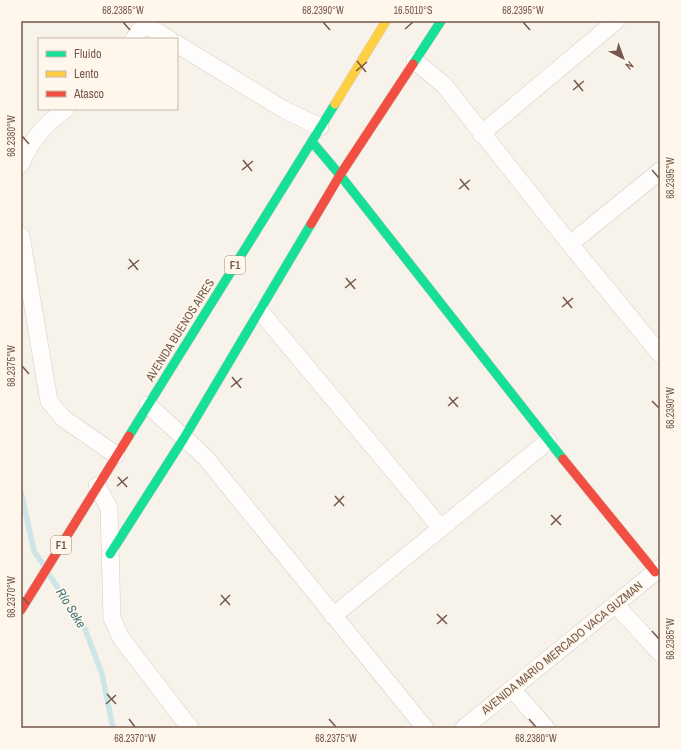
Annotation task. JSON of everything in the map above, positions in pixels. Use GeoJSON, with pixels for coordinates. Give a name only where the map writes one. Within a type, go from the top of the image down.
{"type":"FeatureCollection","features":[{"type":"Feature","properties":{"kind":"main road","name":"AVENIDA BUENOS AIRES"},"geometry":{"type":"LineString","coordinates":[[21,610],[386,21]]}},
{"type":"Feature","properties":{"kind":"main road"},"geometry":{"type":"LineString","coordinates":[[110,554],[184,438],[340,175],[441,21]]}},
{"type":"Feature","properties":{"kind":"main road"},"geometry":{"type":"LineString","coordinates":[[316,134],[340,175],[548,441],[658,570]]}},
{"type":"Feature","properties":{"kind":"street"},"geometry":{"type":"LineString","coordinates":[[481,134],[616,21]]}},
{"type":"Feature","properties":{"kind":"street"},"geometry":{"type":"LineString","coordinates":[[135,38],[145,23],[168,38]]}},
{"type":"Feature","properties":{"kind":"street"},"geometry":{"type":"LineString","coordinates":[[178,45],[283,109],[316,134]]}},
{"type":"Feature","properties":{"kind":"street"},"geometry":{"type":"LineString","coordinates":[[415,61],[444,85],[481,134],[660,354]]}},
{"type":"Feature","properties":{"kind":"street"},"geometry":{"type":"LineString","coordinates":[[21,164],[24,155],[42,128],[65,110]]}},
{"type":"Feature","properties":{"kind":"street"},"geometry":{"type":"LineString","coordinates":[[570,244],[660,171]]}},
{"type":"Feature","properties":{"kind":"street"},"geometry":{"type":"LineString","coordinates":[[21,236],[49,400],[63,418],[116,455]]}},
{"type":"Feature","properties":{"kind":"street"},"geometry":{"type":"LineString","coordinates":[[260,311],[441,528]]}},
{"type":"Feature","properties":{"kind":"street"},"geometry":{"type":"LineString","coordinates":[[148,405],[205,457],[425,728]]}},
{"type":"Feature","properties":{"kind":"street"},"geometry":{"type":"LineString","coordinates":[[333,616],[548,441]]}},
{"type":"Feature","properties":{"kind":"street"},"geometry":{"type":"LineString","coordinates":[[97,486],[109,508],[112,618],[121,638],[190,728]]}},
{"type":"Feature","properties":{"kind":"street","name":"AVENIDA MARIO MERCADO VACA GUZMAN"},"geometry":{"type":"LineString","coordinates":[[464,728],[658,570]]}},
{"type":"Feature","properties":{"kind":"street"},"geometry":{"type":"LineString","coordinates":[[616,605],[660,653]]}},
{"type":"Feature","properties":{"kind":"street"},"geometry":{"type":"LineString","coordinates":[[512,689],[546,728]]}},
{"type":"Feature","properties":{"kind":"waterway","name":"Río Seke"},"geometry":{"type":"LineString","coordinates":[[21,492],[34,551],[43,564]]}},
{"type":"Feature","properties":{"kind":"waterway","name":"Río Seke"},"geometry":{"type":"LineString","coordinates":[[48,573],[85,629],[102,674],[113,728]]}},
{"type":"Feature","properties":{"kind":"traffic: fast"},"geometry":{"type":"LineString","coordinates":[[413,64],[441,21]]}},
{"type":"Feature","properties":{"kind":"traffic: fast"},"geometry":{"type":"LineString","coordinates":[[129,436],[335,104]]}},
{"type":"Feature","properties":{"kind":"traffic: fast"},"geometry":{"type":"LineString","coordinates":[[312,142],[340,175],[563,459]]}},
{"type":"Feature","properties":{"kind":"traffic: fast"},"geometry":{"type":"LineString","coordinates":[[110,554],[184,438],[311,224]]}},
{"type":"Feature","properties":{"kind":"traffic: slow"},"geometry":{"type":"LineString","coordinates":[[335,104],[386,21]]}},
{"type":"Feature","properties":{"kind":"traffic: jam"},"geometry":{"type":"LineString","coordinates":[[311,224],[340,175],[413,64]]}},
{"type":"Feature","properties":{"kind":"traffic: jam"},"geometry":{"type":"LineString","coordinates":[[21,610],[129,436]]}},
{"type":"Feature","properties":{"kind":"traffic: jam"},"geometry":{"type":"LineString","coordinates":[[563,459],[655,572]]}}]}
